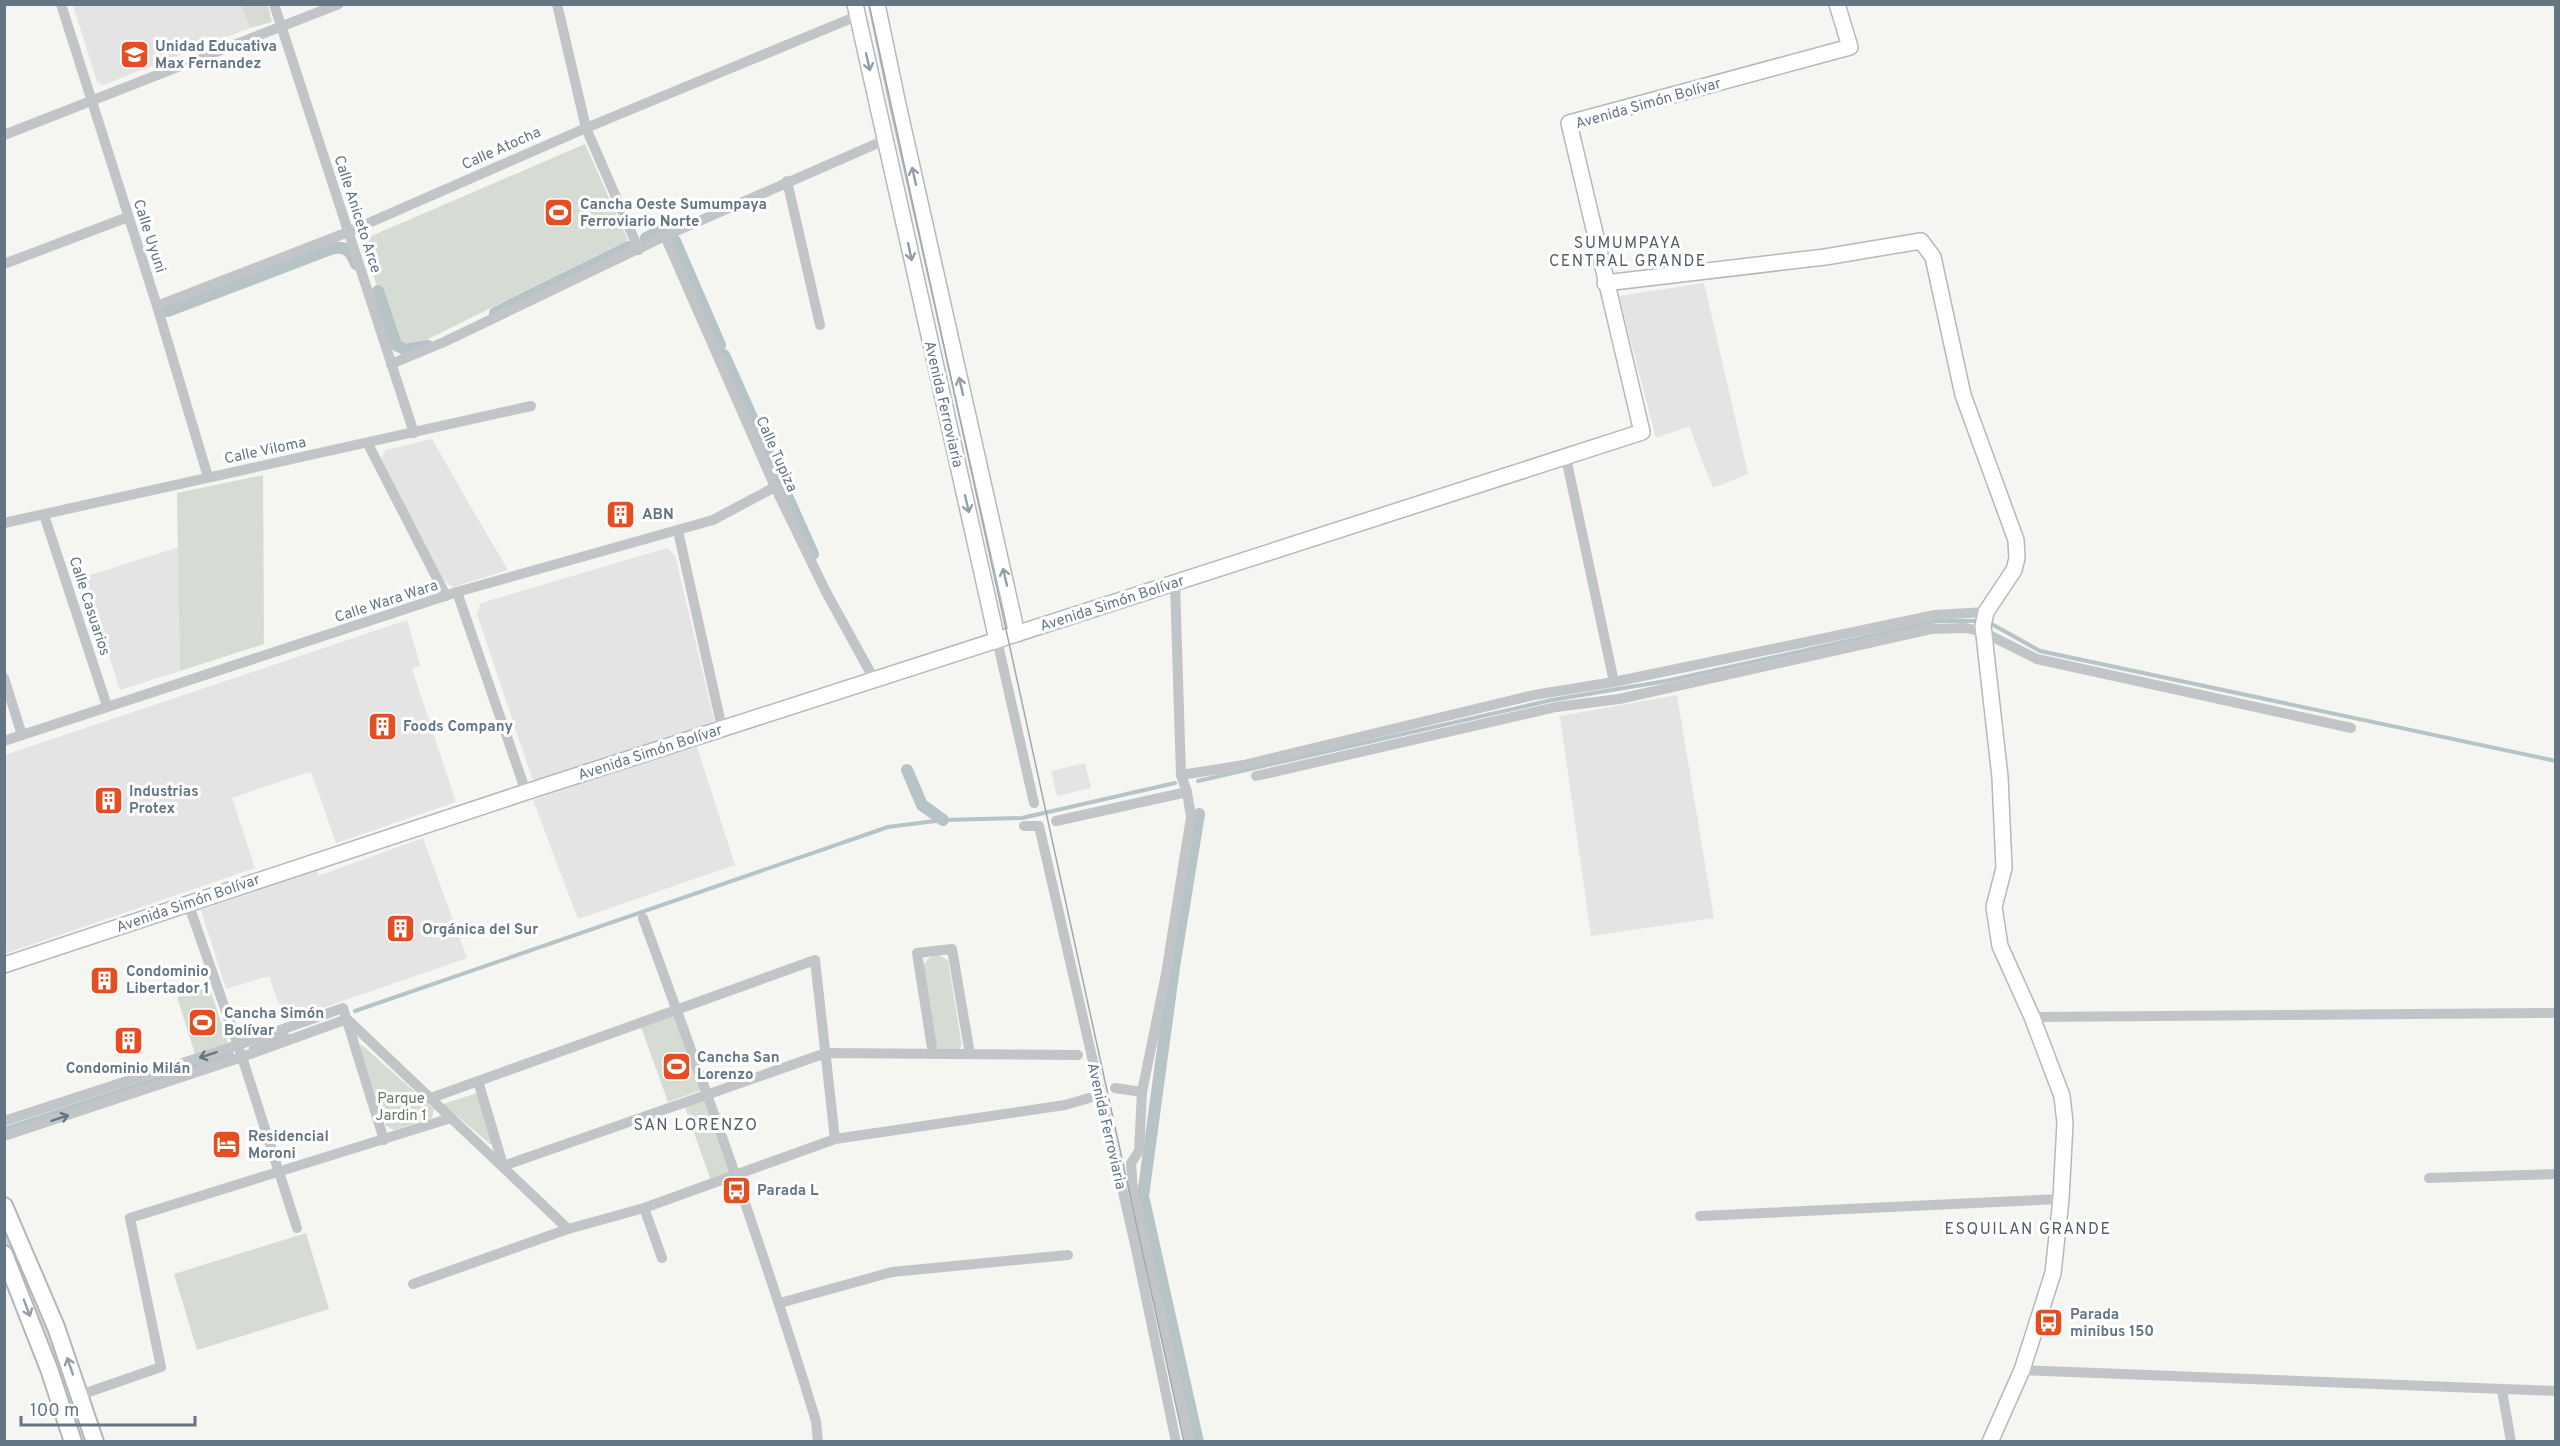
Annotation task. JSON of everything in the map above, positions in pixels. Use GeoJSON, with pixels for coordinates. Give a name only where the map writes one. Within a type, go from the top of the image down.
{"type":"FeatureCollection","features":[{"type":"Feature","properties":{"kind":"main road"},"geometry":{"type":"LineString","coordinates":[[4,1206],[56,1328],[95,1442]]}},
{"type":"Feature","properties":{"kind":"main road"},"geometry":{"type":"LineString","coordinates":[[4,1254],[49,1369],[74,1442]]}},
{"type":"Feature","properties":{"kind":"street","name":"Calle Uyuni"},"geometry":{"type":"LineString","coordinates":[[61,4],[157,306],[208,477]]}},
{"type":"Feature","properties":{"kind":"street","name":"Calle Aniceto Arce"},"geometry":{"type":"LineString","coordinates":[[274,4],[414,433]]}},
{"type":"Feature","properties":{"kind":"street"},"geometry":{"type":"LineString","coordinates":[[4,135],[339,4]]}},
{"type":"Feature","properties":{"kind":"street"},"geometry":{"type":"LineString","coordinates":[[557,4],[586,128],[639,250]]}},
{"type":"Feature","properties":{"kind":"street","name":"Avenida Ferroviaria"},"geometry":{"type":"LineString","coordinates":[[877,4],[1017,634]]}},
{"type":"Feature","properties":{"kind":"street","name":"Avenida Simón Bolívar"},"geometry":{"type":"LineString","coordinates":[[4,965],[722,728],[1642,432],[1569,123],[1850,47],[1837,4]]}},
{"type":"Feature","properties":{"kind":"street","name":"Calle Atocha"},"geometry":{"type":"LineString","coordinates":[[157,306],[348,232],[856,10]]}},
{"type":"Feature","properties":{"kind":"street","name":"Avenida Ferroviaria"},"geometry":{"type":"LineString","coordinates":[[856,10],[1034,804]]}},
{"type":"Feature","properties":{"kind":"street"},"geometry":{"type":"LineString","coordinates":[[391,364],[444,342],[664,236],[885,140]]}},
{"type":"Feature","properties":{"kind":"street"},"geometry":{"type":"LineString","coordinates":[[787,181],[820,325]]}},
{"type":"Feature","properties":{"kind":"street"},"geometry":{"type":"LineString","coordinates":[[4,264],[128,217]]}},
{"type":"Feature","properties":{"kind":"street","name":"Calle Tupiza"},"geometry":{"type":"LineString","coordinates":[[664,236],[775,486],[826,592],[874,679]]}},
{"type":"Feature","properties":{"kind":"street"},"geometry":{"type":"LineString","coordinates":[[1605,283],[1825,257],[1921,241],[1933,257],[1963,395],[2016,540],[2017,558],[2014,570],[1984,622],[2000,777],[2004,868],[1994,907],[2000,946],[2032,1017],[2062,1096],[2065,1123],[2061,1199],[2053,1273],[2022,1370],[1990,1442]]}},
{"type":"Feature","properties":{"kind":"street","name":"Calle Viloma"},"geometry":{"type":"LineString","coordinates":[[4,523],[531,406]]}},
{"type":"Feature","properties":{"kind":"street"},"geometry":{"type":"LineString","coordinates":[[368,444],[452,594],[526,792]]}},
{"type":"Feature","properties":{"kind":"street"},"geometry":{"type":"LineString","coordinates":[[1566,458],[1614,682]]}},
{"type":"Feature","properties":{"kind":"street","name":"Calle Wara Wara"},"geometry":{"type":"LineString","coordinates":[[4,741],[452,594],[713,520],[775,486]]}},
{"type":"Feature","properties":{"kind":"street","name":"Calle Casuarios"},"geometry":{"type":"LineString","coordinates":[[44,515],[107,706]]}},
{"type":"Feature","properties":{"kind":"street"},"geometry":{"type":"LineString","coordinates":[[678,531],[722,728]]}},
{"type":"Feature","properties":{"kind":"street"},"geometry":{"type":"LineString","coordinates":[[1142,1092],[1166,974],[1191,817],[1187,792],[1181,775],[1175,583]]}},
{"type":"Feature","properties":{"kind":"street"},"geometry":{"type":"LineString","coordinates":[[1181,775],[1245,765],[1534,695],[1614,682],[1935,615],[1984,622],[2037,659],[2351,728]]}},
{"type":"Feature","properties":{"kind":"street"},"geometry":{"type":"LineString","coordinates":[[1256,776],[1556,707],[1619,699],[1931,629],[1966,628],[1984,622]]}},
{"type":"Feature","properties":{"kind":"street"},"geometry":{"type":"LineString","coordinates":[[4,678],[22,735]]}},
{"type":"Feature","properties":{"kind":"street"},"geometry":{"type":"LineString","coordinates":[[1056,821],[1187,792]]}},
{"type":"Feature","properties":{"kind":"street","name":"Avenida Ferroviaria"},"geometry":{"type":"LineString","coordinates":[[1024,826],[1039,826],[1136,1249],[1176,1442]]}},
{"type":"Feature","properties":{"kind":"street"},"geometry":{"type":"LineString","coordinates":[[188,903],[238,1045],[297,1228]]}},
{"type":"Feature","properties":{"kind":"street"},"geometry":{"type":"LineString","coordinates":[[643,918],[708,1094],[780,1303],[816,1422],[819,1442]]}},
{"type":"Feature","properties":{"kind":"street"},"geometry":{"type":"LineString","coordinates":[[933,1054],[917,953],[952,949],[970,1054]]}},
{"type":"Feature","properties":{"kind":"street"},"geometry":{"type":"LineString","coordinates":[[431,1098],[814,960],[835,1139]]}},
{"type":"Feature","properties":{"kind":"street"},"geometry":{"type":"LineString","coordinates":[[4,1121],[238,1045],[345,1013]]}},
{"type":"Feature","properties":{"kind":"street"},"geometry":{"type":"LineString","coordinates":[[4,1136],[242,1057],[345,1013]]}},
{"type":"Feature","properties":{"kind":"street"},"geometry":{"type":"LineString","coordinates":[[345,1013],[366,1039],[568,1229]]}},
{"type":"Feature","properties":{"kind":"street"},"geometry":{"type":"LineString","coordinates":[[345,1013],[384,1140]]}},
{"type":"Feature","properties":{"kind":"street"},"geometry":{"type":"LineString","coordinates":[[2032,1017],[2556,1013]]}},
{"type":"Feature","properties":{"kind":"street"},"geometry":{"type":"LineString","coordinates":[[503,1166],[826,1053],[1078,1055]]}},
{"type":"Feature","properties":{"kind":"street"},"geometry":{"type":"LineString","coordinates":[[478,1081],[503,1166]]}},
{"type":"Feature","properties":{"kind":"street","name":"Avenida Ferroviaria"},"geometry":{"type":"LineString","coordinates":[[1115,1088],[1142,1092],[1139,1151],[1131,1163],[1133,1190],[1190,1442]]}},
{"type":"Feature","properties":{"kind":"street"},"geometry":{"type":"LineString","coordinates":[[413,1284],[568,1229],[644,1208],[835,1139],[1065,1105],[1089,1098]]}},
{"type":"Feature","properties":{"kind":"street"},"geometry":{"type":"LineString","coordinates":[[80,1395],[161,1366],[130,1218],[451,1118]]}},
{"type":"Feature","properties":{"kind":"street"},"geometry":{"type":"LineString","coordinates":[[2429,1178],[2556,1174]]}},
{"type":"Feature","properties":{"kind":"street"},"geometry":{"type":"LineString","coordinates":[[1700,1215],[2061,1199]]}},
{"type":"Feature","properties":{"kind":"street"},"geometry":{"type":"LineString","coordinates":[[644,1208],[662,1258]]}},
{"type":"Feature","properties":{"kind":"street"},"geometry":{"type":"LineString","coordinates":[[780,1303],[892,1272],[1068,1256]]}},
{"type":"Feature","properties":{"kind":"street"},"geometry":{"type":"LineString","coordinates":[[2022,1370],[2556,1391]]}},
{"type":"Feature","properties":{"kind":"street"},"geometry":{"type":"LineString","coordinates":[[2502,1390],[2511,1442]]}},
{"type":"Feature","properties":{"kind":"shaded area","name":"Unidad Educativa Max Fernandez"},"geometry":{"type":"Polygon","coordinates":[[[73,5],[241,5],[250,28],[103,85],[97,82],[73,5]]]}},
{"type":"Feature","properties":{"kind":"shaded area"},"geometry":{"type":"Polygon","coordinates":[[[1704,283],[1748,474],[1713,488],[1689,426],[1656,438],[1619,296],[1704,283]]]}},
{"type":"Feature","properties":{"kind":"shaded area"},"geometry":{"type":"Polygon","coordinates":[[[432,439],[508,570],[453,587],[443,581],[381,458],[386,450],[432,439]]]}},
{"type":"Feature","properties":{"kind":"shaded area"},"geometry":{"type":"Polygon","coordinates":[[[179,547],[180,671],[120,690],[84,577],[179,547]]]}},
{"type":"Feature","properties":{"kind":"shaded area"},"geometry":{"type":"Polygon","coordinates":[[[667,548],[675,555],[714,720],[709,726],[540,783],[532,778],[477,614],[481,603],[667,548]]]}},
{"type":"Feature","properties":{"kind":"shaded area"},"geometry":{"type":"Polygon","coordinates":[[[407,620],[420,665],[412,669],[456,802],[336,843],[311,772],[293,777],[232,798],[255,868],[7,953],[4,947],[5,755],[407,620]]]}},
{"type":"Feature","properties":{"kind":"shaded area"},"geometry":{"type":"Polygon","coordinates":[[[1677,695],[1714,918],[1591,936],[1560,716],[1677,695]]]}},
{"type":"Feature","properties":{"kind":"shaded area"},"geometry":{"type":"Polygon","coordinates":[[[697,747],[735,865],[578,919],[533,800],[654,759],[697,747]]]}},
{"type":"Feature","properties":{"kind":"shaded area"},"geometry":{"type":"Polygon","coordinates":[[[1085,763],[1091,788],[1057,796],[1051,771],[1085,763]]]}},
{"type":"Feature","properties":{"kind":"shaded area"},"geometry":{"type":"Polygon","coordinates":[[[423,838],[467,958],[285,1021],[269,976],[226,989],[201,910],[317,871],[318,876],[423,838]]]}},
{"type":"Feature","properties":{"kind":"green space"},"geometry":{"type":"Polygon","coordinates":[[[241,5],[268,5],[272,22],[250,28],[241,5]]]}},
{"type":"Feature","properties":{"kind":"green space"},"geometry":{"type":"Polygon","coordinates":[[[585,144],[628,240],[406,350],[396,345],[362,240],[585,144]]]}},
{"type":"Feature","properties":{"kind":"green space"},"geometry":{"type":"Polygon","coordinates":[[[263,475],[264,644],[180,671],[177,493],[263,475]]]}},
{"type":"Feature","properties":{"kind":"green space"},"geometry":{"type":"Polygon","coordinates":[[[938,955],[948,960],[962,1046],[958,1050],[940,1051],[935,1044],[923,965],[930,957],[938,955]]]}},
{"type":"Feature","properties":{"kind":"green space","name":"Cancha Simón Bolívar"},"geometry":{"type":"Polygon","coordinates":[[[209,986],[228,1043],[195,1054],[177,997],[209,986]]]}},
{"type":"Feature","properties":{"kind":"green space"},"geometry":{"type":"Polygon","coordinates":[[[676,1015],[702,1090],[668,1102],[641,1027],[676,1015]]]}},
{"type":"Feature","properties":{"kind":"green space","name":"Parque Jardin 1"},"geometry":{"type":"Polygon","coordinates":[[[361,1044],[434,1109],[432,1118],[394,1130],[386,1126],[361,1044]]]}},
{"type":"Feature","properties":{"kind":"green space"},"geometry":{"type":"Polygon","coordinates":[[[477,1093],[496,1144],[490,1144],[443,1104],[477,1093]]]}},
{"type":"Feature","properties":{"kind":"green space"},"geometry":{"type":"Polygon","coordinates":[[[704,1101],[730,1175],[711,1181],[685,1107],[704,1101]]]}},
{"type":"Feature","properties":{"kind":"green space"},"geometry":{"type":"Polygon","coordinates":[[[4,1220],[56,1340],[88,1441],[80,1441],[52,1355],[5,1241],[4,1220]]]}},
{"type":"Feature","properties":{"kind":"green space"},"geometry":{"type":"Polygon","coordinates":[[[306,1233],[329,1309],[197,1350],[174,1274],[306,1233]]]}},
{"type":"Feature","properties":{"kind":"waterway"},"geometry":{"type":"LineString","coordinates":[[646,238],[669,226]]}},
{"type":"Feature","properties":{"kind":"waterway"},"geometry":{"type":"LineString","coordinates":[[675,241],[720,345]]}},
{"type":"Feature","properties":{"kind":"waterway"},"geometry":{"type":"LineString","coordinates":[[495,313],[628,247]]}},
{"type":"Feature","properties":{"kind":"waterway"},"geometry":{"type":"LineString","coordinates":[[168,311],[331,249],[347,250],[356,264]]}},
{"type":"Feature","properties":{"kind":"waterway"},"geometry":{"type":"LineString","coordinates":[[378,291],[396,345],[406,350],[428,346]]}},
{"type":"Feature","properties":{"kind":"waterway"},"geometry":{"type":"LineString","coordinates":[[724,355],[813,554]]}},
{"type":"Feature","properties":{"kind":"waterway"},"geometry":{"type":"LineString","coordinates":[[1198,781],[1552,700],[1666,681],[1937,621],[1980,621]]}},
{"type":"Feature","properties":{"kind":"waterway"},"geometry":{"type":"LineString","coordinates":[[1988,622],[2040,651],[2556,761]]}},
{"type":"Feature","properties":{"kind":"waterway"},"geometry":{"type":"LineString","coordinates":[[907,770],[922,805],[943,820]]}},
{"type":"Feature","properties":{"kind":"waterway"},"geometry":{"type":"LineString","coordinates":[[355,1011],[888,827],[943,820],[1022,818],[1175,783]]}},
{"type":"Feature","properties":{"kind":"waterway"},"geometry":{"type":"LineString","coordinates":[[1198,1442],[1143,1196],[1174,967],[1199,814]]}},
{"type":"Feature","properties":{"kind":"waterway"},"geometry":{"type":"LineString","coordinates":[[251,1048],[287,1035]]}},
{"type":"Feature","properties":{"kind":"waterway"},"geometry":{"type":"LineString","coordinates":[[4,1129],[232,1054]]}},
{"type":"Feature","properties":{"kind":"tram line"},"geometry":{"type":"LineString","coordinates":[[869,4],[1184,1442]]}},
{"type":"Feature","properties":{"kind":"place","name":"Unidad Educativa Max Fernandez"},"geometry":{"type":"Point","coordinates":[134,55]}},
{"type":"Feature","properties":{"kind":"place","name":"Cancha Oeste Sumumpaya Ferroviario Norte"},"geometry":{"type":"Point","coordinates":[559,213]}},
{"type":"Feature","properties":{"kind":"place","name":"ABN"},"geometry":{"type":"Point","coordinates":[621,514]}},
{"type":"Feature","properties":{"kind":"place","name":"Foods Company"},"geometry":{"type":"Point","coordinates":[382,726]}},
{"type":"Feature","properties":{"kind":"place","name":"Industrias Protex"},"geometry":{"type":"Point","coordinates":[108,800]}},
{"type":"Feature","properties":{"kind":"place","name":"Orgánica del Sur"},"geometry":{"type":"Point","coordinates":[401,929]}},
{"type":"Feature","properties":{"kind":"place","name":"Condominio Libertador 1"},"geometry":{"type":"Point","coordinates":[105,980]}},
{"type":"Feature","properties":{"kind":"place","name":"Cancha Simón Bolívar"},"geometry":{"type":"Point","coordinates":[203,1022]}},
{"type":"Feature","properties":{"kind":"place","name":"Condominio Milán"},"geometry":{"type":"Point","coordinates":[128,1041]}},
{"type":"Feature","properties":{"kind":"place","name":"Cancha San Lorenzo"},"geometry":{"type":"Point","coordinates":[676,1066]}},
{"type":"Feature","properties":{"kind":"place","name":"Residencial Moroni"},"geometry":{"type":"Point","coordinates":[227,1145]}},
{"type":"Feature","properties":{"kind":"place","name":"Parada L"},"geometry":{"type":"Point","coordinates":[736,1190]}},
{"type":"Feature","properties":{"kind":"place","name":"Parada minibus 150"},"geometry":{"type":"Point","coordinates":[2049,1323]}},
{"type":"Feature","properties":{"kind":"district","name":"SUMUMPAYA CENTRAL GRANDE"},"geometry":{"type":"Point","coordinates":[1628,251]}},
{"type":"Feature","properties":{"kind":"district","name":"SAN LORENZO"},"geometry":{"type":"Point","coordinates":[696,1124]}},
{"type":"Feature","properties":{"kind":"district","name":"ESQUILAN GRANDE"},"geometry":{"type":"Point","coordinates":[2028,1228]}}]}
